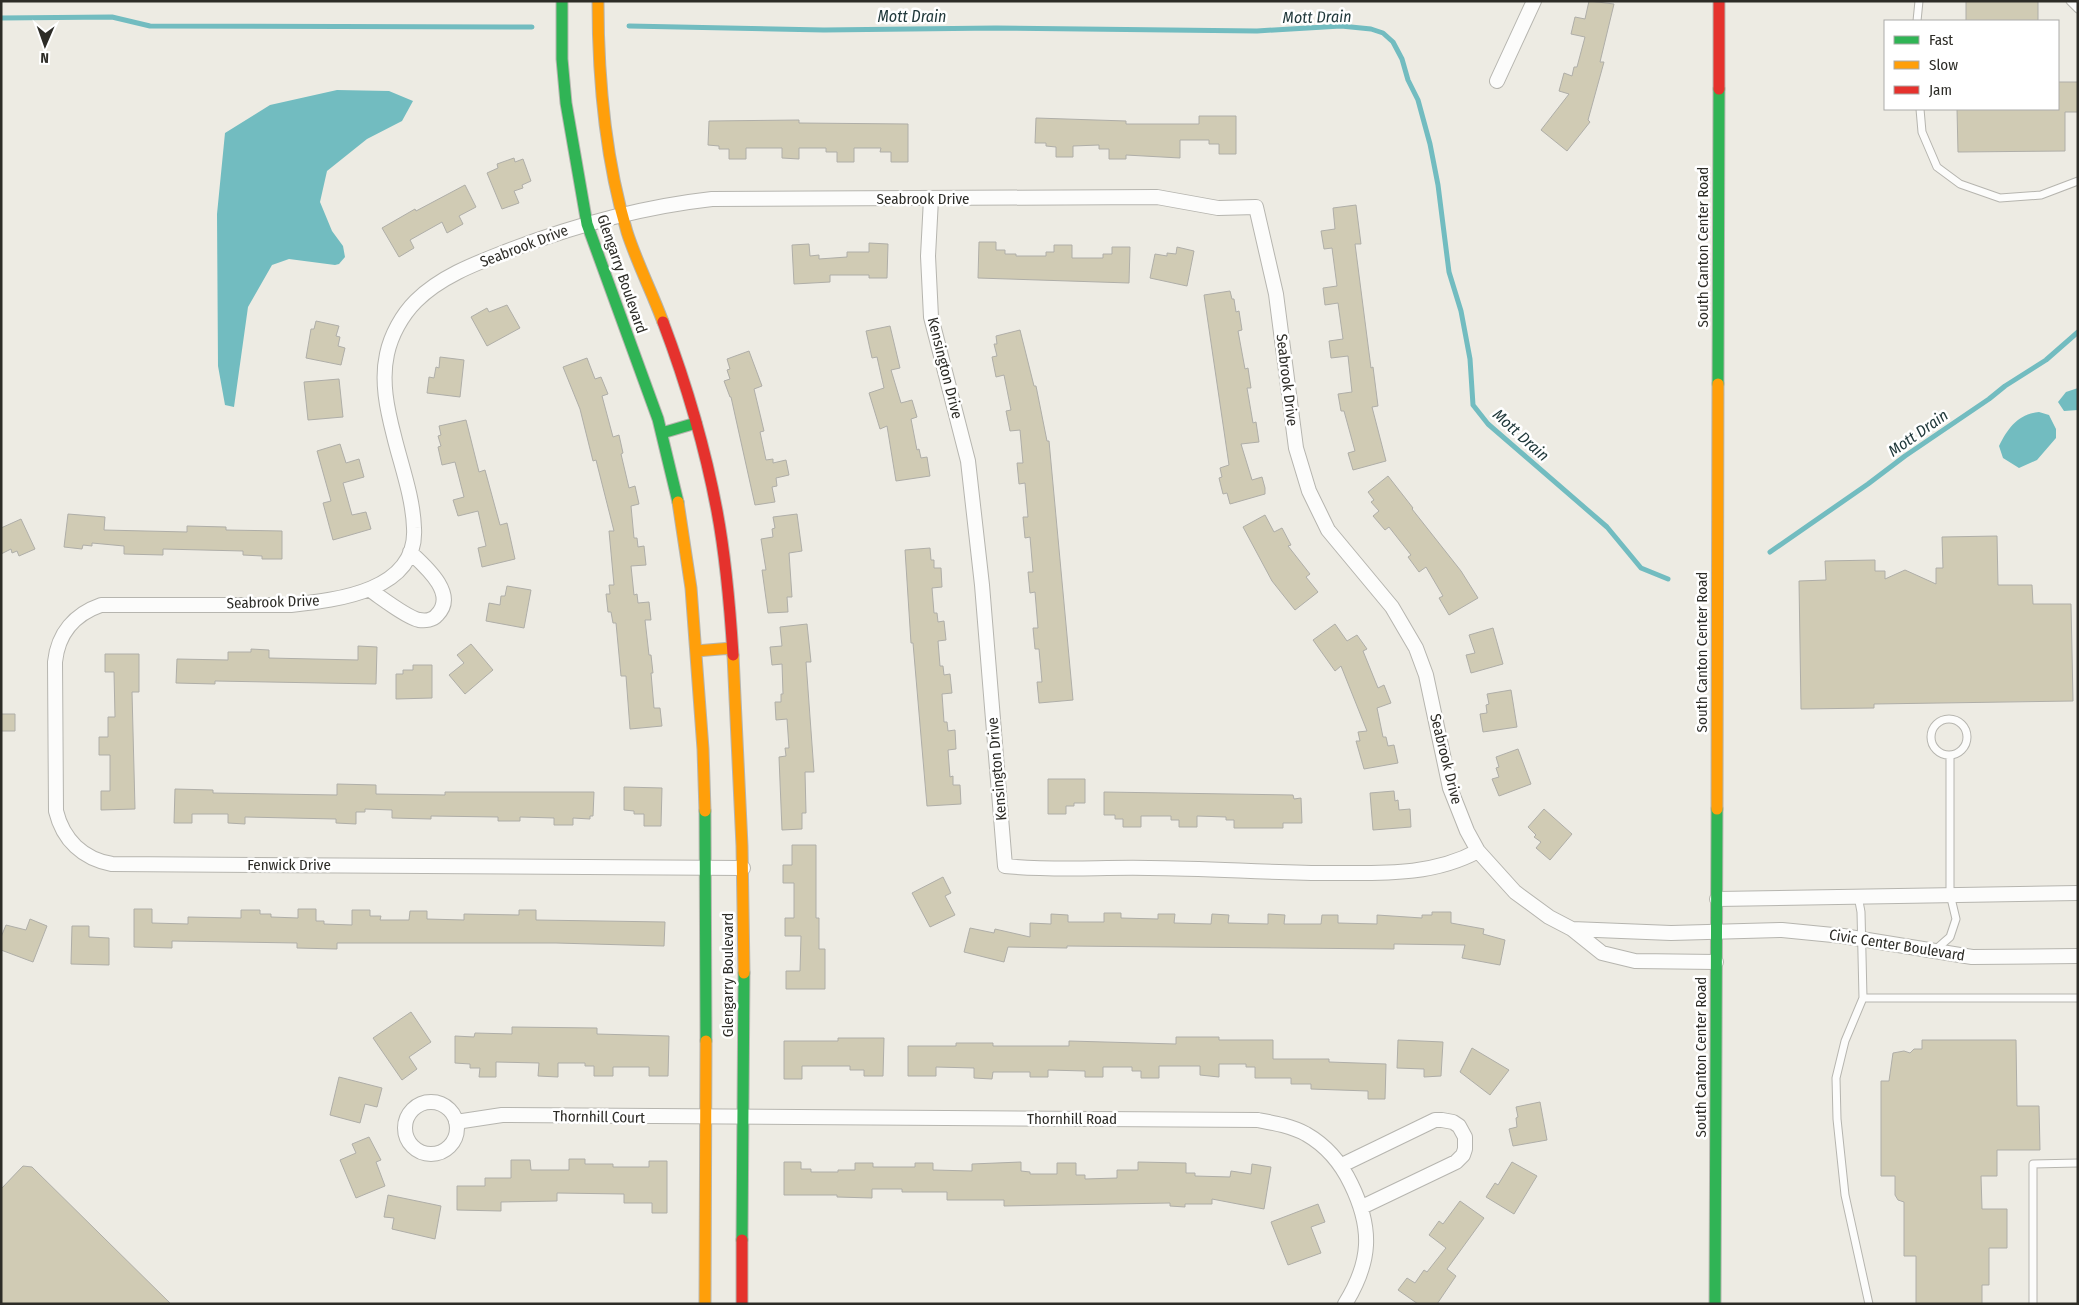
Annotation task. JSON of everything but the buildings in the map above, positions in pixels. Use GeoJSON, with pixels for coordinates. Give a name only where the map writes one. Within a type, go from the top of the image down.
{"type":"FeatureCollection","features":[{"type":"Feature","properties":{"kind":"street","name":"Glengarry Boulevard"},"geometry":{"type":"LineString","coordinates":[[562,1],[562,59],[566,103],[587,224],[662,433],[684,532],[691,588],[703,749],[706,867],[705,1304]]}},
{"type":"Feature","properties":{"kind":"street","name":"Glengarry Boulevard"},"geometry":{"type":"LineString","coordinates":[[598,1],[598,66],[602,106],[623,214],[628,234],[679,367],[712,485],[722,536],[740,773],[743,868],[742,1304]]}},
{"type":"Feature","properties":{"kind":"street"},"geometry":{"type":"LineString","coordinates":[[1498,81],[1534,1]]}},
{"type":"Feature","properties":{"kind":"street","name":"South Canton Center Road"},"geometry":{"type":"LineString","coordinates":[[1715,1304],[1719,1]]}},
{"type":"Feature","properties":{"kind":"street","name":"Seabrook Drive"},"geometry":{"type":"LineString","coordinates":[[72,622],[91,609],[110,604],[291,605],[320,602],[370,590],[394,575],[410,552],[414,529],[412,509],[389,415],[384,386],[387,353],[397,327],[416,301],[447,278],[489,258],[556,232],[671,203],[712,198],[1157,197],[1218,208],[1256,207],[1276,294],[1296,448],[1309,491],[1328,530],[1392,607],[1416,648],[1426,675],[1450,788],[1467,831],[1478,851],[1515,892],[1549,917],[1572,929],[1602,953],[1635,960],[1716,962]]}},
{"type":"Feature","properties":{"kind":"street","name":"Kensington Drive"},"geometry":{"type":"LineString","coordinates":[[931,199],[928,256],[931,317],[968,461],[982,586],[1005,866],[1042,870],[1148,868],[1273,872],[1402,873],[1462,860],[1478,851]]}},
{"type":"Feature","properties":{"kind":"street"},"geometry":{"type":"LineString","coordinates":[[662,433],[696,423]]}},
{"type":"Feature","properties":{"kind":"street"},"geometry":{"type":"LineString","coordinates":[[370,590],[418,620],[428,620],[437,616],[444,605],[443,592],[440,585],[410,552]]}},
{"type":"Feature","properties":{"kind":"street","name":"Fenwick Drive"},"geometry":{"type":"LineString","coordinates":[[72,622],[59,642],[54,662],[56,811],[63,832],[75,848],[91,859],[112,864],[743,868]]}},
{"type":"Feature","properties":{"kind":"street"},"geometry":{"type":"LineString","coordinates":[[696,651],[732,648]]}},
{"type":"Feature","properties":{"kind":"street"},"geometry":{"type":"LineString","coordinates":[[1717,899],[2078,893]]}},
{"type":"Feature","properties":{"kind":"street","name":"Seabrook Drive"},"geometry":{"type":"LineString","coordinates":[[1572,929],[1643,932],[1716,932]]}},
{"type":"Feature","properties":{"kind":"street","name":"Civic Center Boulevard"},"geometry":{"type":"LineString","coordinates":[[1716,932],[1782,930],[1972,957],[2078,956]]}},
{"type":"Feature","properties":{"kind":"street","name":"Thornhill Court"},"geometry":{"type":"LineString","coordinates":[[456,1122],[502,1115],[742,1118]]}},
{"type":"Feature","properties":{"kind":"street","name":"Thornhill Road"},"geometry":{"type":"LineString","coordinates":[[742,1118],[1258,1120],[1282,1125],[1306,1134],[1325,1148],[1342,1165],[1362,1207],[1366,1234],[1363,1263],[1356,1286],[1345,1304]]}},
{"type":"Feature","properties":{"kind":"street"},"geometry":{"type":"LineString","coordinates":[[1342,1165],[1435,1120],[1453,1122],[1465,1136],[1465,1149],[1456,1162],[1362,1207]]}},
{"type":"Feature","properties":{"kind":"lane"},"geometry":{"type":"LineString","coordinates":[[1917,20],[1919,1]]}},
{"type":"Feature","properties":{"kind":"lane"},"geometry":{"type":"LineString","coordinates":[[2070,1],[2078,9]]}},
{"type":"Feature","properties":{"kind":"lane"},"geometry":{"type":"LineString","coordinates":[[1920,110],[1922,132],[1936,167],[1960,184],[2000,198],[2041,195],[2078,181]]}},
{"type":"Feature","properties":{"kind":"lane"},"geometry":{"type":"LineString","coordinates":[[1950,719],[1961,723],[1965,728],[1967,740],[1962,750],[1950,755],[1944,755],[1934,748],[1931,737],[1934,726],[1938,722],[1950,719]]}},
{"type":"Feature","properties":{"kind":"lane"},"geometry":{"type":"LineString","coordinates":[[1934,951],[1950,937],[1956,919],[1950,894],[1950,755]]}},
{"type":"Feature","properties":{"kind":"lane"},"geometry":{"type":"LineString","coordinates":[[1858,896],[1861,912],[1863,998],[1845,1041],[1836,1078],[1837,1120],[1845,1195],[1869,1304]]}},
{"type":"Feature","properties":{"kind":"lane"},"geometry":{"type":"LineString","coordinates":[[1863,998],[2078,998]]}},
{"type":"Feature","properties":{"kind":"lane"},"geometry":{"type":"LineString","coordinates":[[2033,1304],[2033,1164],[2078,1163]]}},
{"type":"Feature","properties":{"kind":"water"},"geometry":{"type":"Polygon","coordinates":[[[337,90],[389,91],[413,101],[402,121],[367,139],[327,171],[320,202],[332,231],[343,246],[345,257],[339,264],[335,265],[289,259],[272,265],[248,307],[234,407],[225,405],[218,366],[217,214],[225,133],[270,105],[337,90]]]}},
{"type":"Feature","properties":{"kind":"water"},"geometry":{"type":"Polygon","coordinates":[[[2078,388],[2078,410],[2064,411],[2058,402],[2066,392],[2078,388]]]}},
{"type":"Feature","properties":{"kind":"water"},"geometry":{"type":"Polygon","coordinates":[[[2039,412],[2049,415],[2056,429],[2056,438],[2037,460],[2019,468],[2003,458],[1999,446],[2006,433],[2019,419],[2039,412]]]}},
{"type":"Feature","properties":{"kind":"waterway","name":"Mott Drain"},"geometry":{"type":"LineString","coordinates":[[1,18],[112,17],[150,26],[532,27]]}},
{"type":"Feature","properties":{"kind":"waterway","name":"Mott Drain"},"geometry":{"type":"LineString","coordinates":[[629,26],[824,30],[996,28],[1257,31],[1341,26],[1371,29],[1383,33],[1393,42],[1402,59],[1408,80],[1418,100],[1430,144],[1438,185],[1449,272],[1461,311],[1470,359],[1473,405],[1488,424],[1607,527],[1641,568],[1668,579]]}},
{"type":"Feature","properties":{"kind":"waterway","name":"Mott Drain"},"geometry":{"type":"LineString","coordinates":[[1770,552],[2005,386],[2046,360],[2078,332]]}},
{"type":"Feature","properties":{"kind":"traffic: fast"},"geometry":{"type":"LineString","coordinates":[[562,1],[562,59],[566,103],[587,224],[658,419],[678,502]]}},
{"type":"Feature","properties":{"kind":"traffic: fast"},"geometry":{"type":"LineString","coordinates":[[1718,384],[1719,89]]}},
{"type":"Feature","properties":{"kind":"traffic: fast"},"geometry":{"type":"LineString","coordinates":[[662,433],[696,423]]}},
{"type":"Feature","properties":{"kind":"traffic: fast"},"geometry":{"type":"LineString","coordinates":[[1715,1304],[1717,809]]}},
{"type":"Feature","properties":{"kind":"traffic: fast"},"geometry":{"type":"LineString","coordinates":[[705,811],[706,1041]]}},
{"type":"Feature","properties":{"kind":"traffic: fast"},"geometry":{"type":"LineString","coordinates":[[742,1240],[744,973]]}},
{"type":"Feature","properties":{"kind":"traffic: slow"},"geometry":{"type":"LineString","coordinates":[[598,1],[601,88],[613,176],[627,232],[663,322]]}},
{"type":"Feature","properties":{"kind":"traffic: slow"},"geometry":{"type":"LineString","coordinates":[[1717,809],[1718,384]]}},
{"type":"Feature","properties":{"kind":"traffic: slow"},"geometry":{"type":"LineString","coordinates":[[678,502],[691,588],[703,749],[705,811]]}},
{"type":"Feature","properties":{"kind":"traffic: slow"},"geometry":{"type":"LineString","coordinates":[[696,651],[732,648]]}},
{"type":"Feature","properties":{"kind":"traffic: slow"},"geometry":{"type":"LineString","coordinates":[[733,655],[742,846],[744,973]]}},
{"type":"Feature","properties":{"kind":"traffic: slow"},"geometry":{"type":"LineString","coordinates":[[705,1304],[706,1041]]}},
{"type":"Feature","properties":{"kind":"traffic: jam"},"geometry":{"type":"LineString","coordinates":[[1719,1],[1719,89]]}},
{"type":"Feature","properties":{"kind":"traffic: jam"},"geometry":{"type":"LineString","coordinates":[[663,322],[694,415],[707,463],[725,565],[733,655]]}},
{"type":"Feature","properties":{"kind":"traffic: jam"},"geometry":{"type":"LineString","coordinates":[[742,1240],[742,1304]]}}]}
